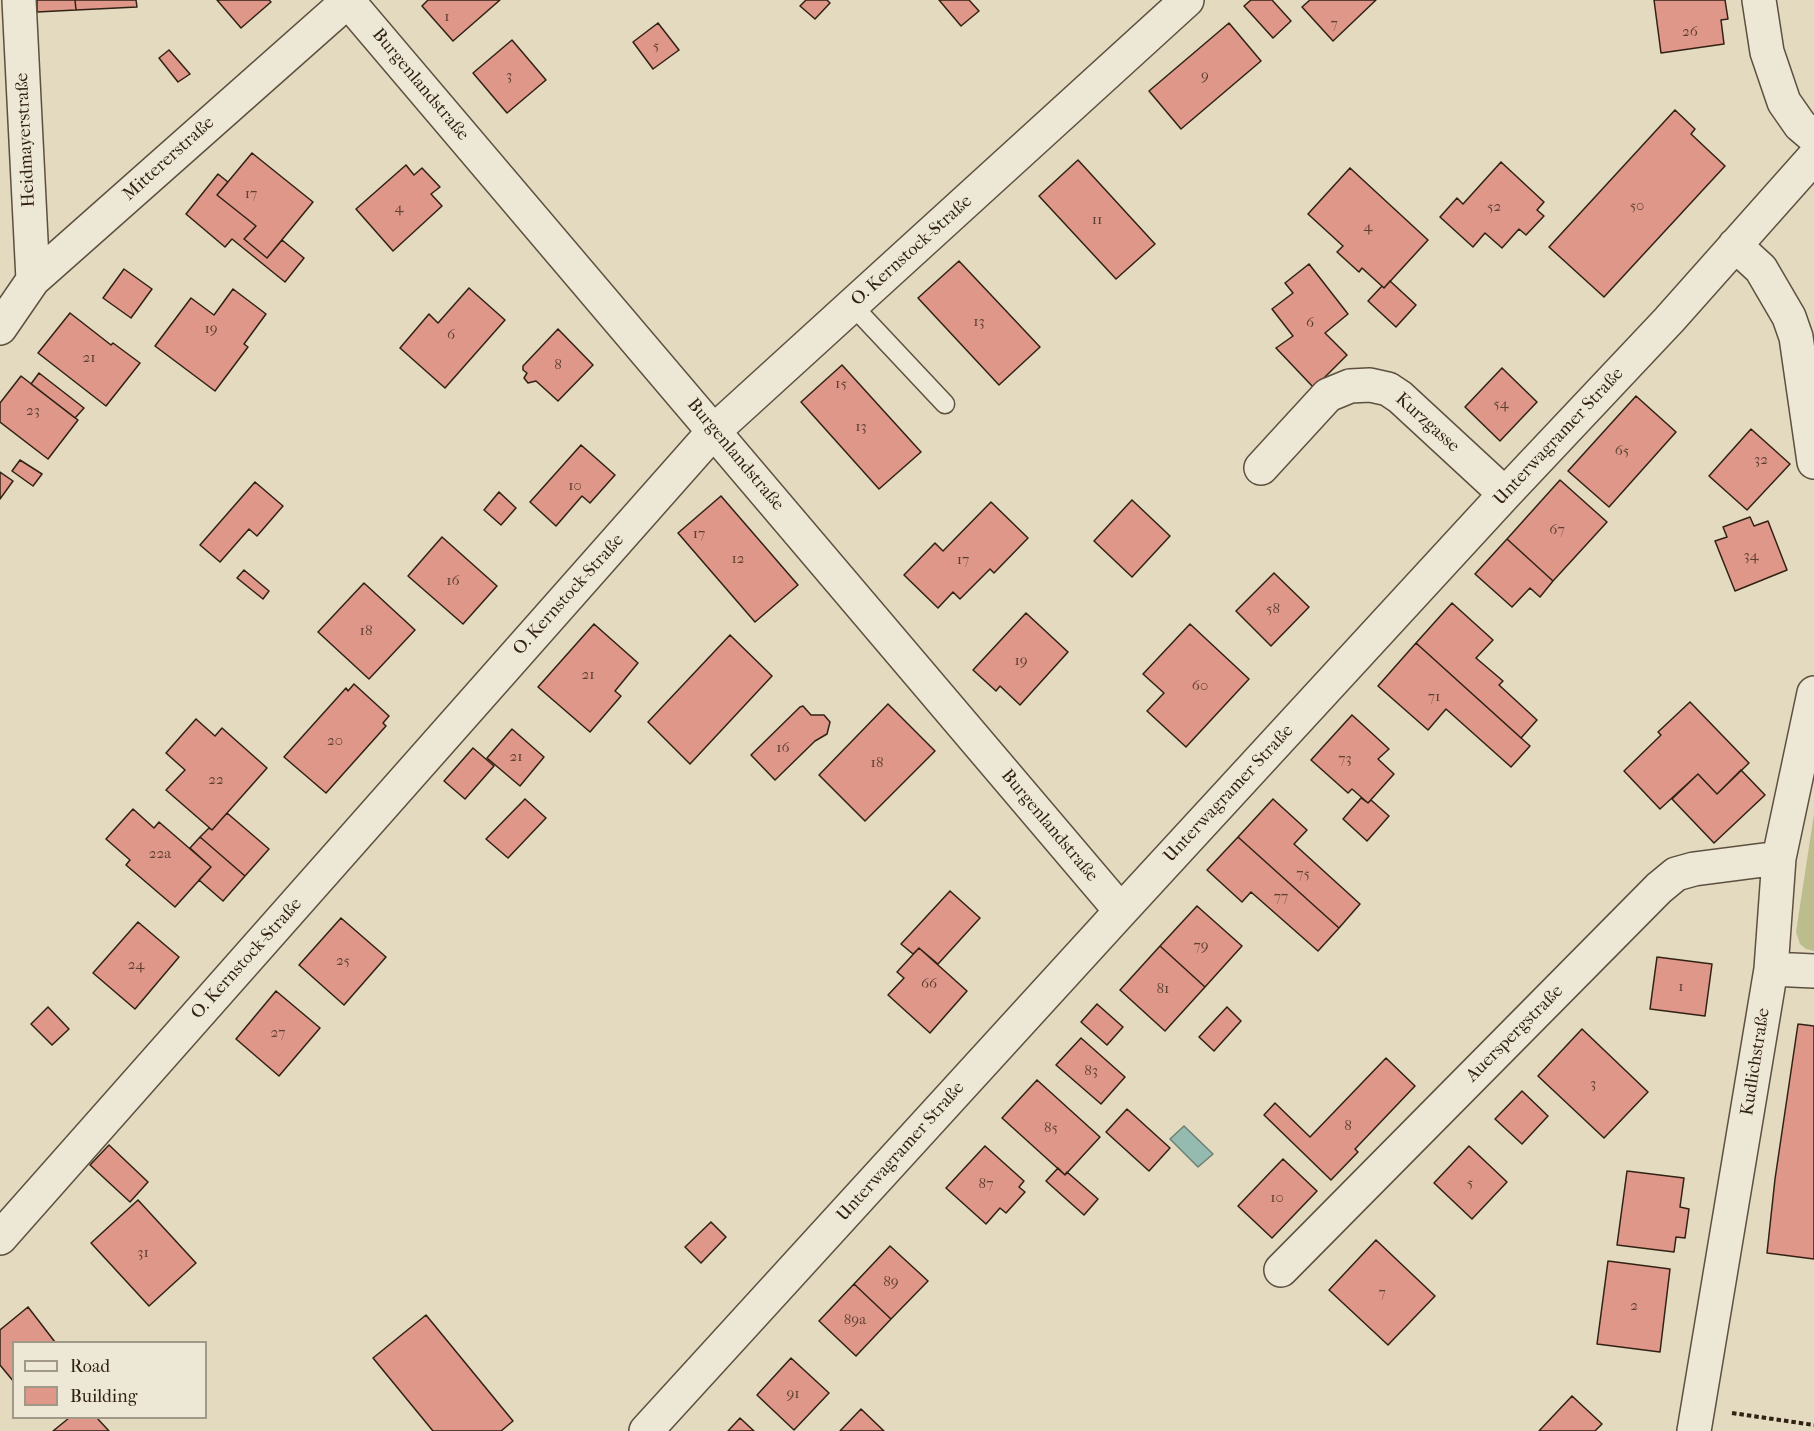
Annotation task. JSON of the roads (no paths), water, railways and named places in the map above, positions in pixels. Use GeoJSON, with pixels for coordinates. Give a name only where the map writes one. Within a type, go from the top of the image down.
{"type":"FeatureCollection","features":[{"type":"Feature","properties":{"kind":"street","name":"Heidmayerstraße"},"geometry":{"type":"LineString","coordinates":[[19,0],[33,280]]}},
{"type":"Feature","properties":{"kind":"street","name":"Mittererstraße"},"geometry":{"type":"LineString","coordinates":[[0,328],[33,280],[349,0]]}},
{"type":"Feature","properties":{"kind":"street","name":"Burgenlandstraße"},"geometry":{"type":"LineString","coordinates":[[349,0],[1121,911]]}},
{"type":"Feature","properties":{"kind":"street","name":"O. Kernstock-Straße"},"geometry":{"type":"LineString","coordinates":[[0,1238],[714,431],[1187,0]]}},
{"type":"Feature","properties":{"kind":"street"},"geometry":{"type":"LineString","coordinates":[[1759,0],[1767,52],[1782,97],[1792,115],[1814,137]]}},
{"type":"Feature","properties":{"kind":"street","name":"Unterwagramer Straße"},"geometry":{"type":"LineString","coordinates":[[646,1431],[1121,911],[1505,494],[1669,320],[1814,158]]}},
{"type":"Feature","properties":{"kind":"street"},"geometry":{"type":"LineString","coordinates":[[1735,245],[1761,269],[1789,317],[1796,337],[1814,462]]}},
{"type":"Feature","properties":{"kind":"street","name":"Kurzgasse"},"geometry":{"type":"LineString","coordinates":[[1261,468],[1328,395],[1350,386],[1370,385],[1388,389],[1400,398],[1505,494]]}},
{"type":"Feature","properties":{"kind":"street","name":"Kudlichstraße"},"geometry":{"type":"LineString","coordinates":[[1696,1419],[1771,969],[1779,858],[1814,693]]}},
{"type":"Feature","properties":{"kind":"street","name":"Auerspergstraße"},"geometry":{"type":"LineString","coordinates":[[1281,1270],[1659,888],[1676,874],[1694,869],[1779,858]]}},
{"type":"Feature","properties":{"kind":"street"},"geometry":{"type":"LineString","coordinates":[[1771,969],[1814,971]]}},
{"type":"Feature","properties":{"kind":"street"},"geometry":{"type":"LineString","coordinates":[[1668,1431],[1696,1419]]}},
{"type":"Feature","properties":{"kind":"lane"},"geometry":{"type":"LineString","coordinates":[[852,305],[945,404]]}},
{"type":"Feature","properties":{"kind":"water"},"geometry":{"type":"Polygon","coordinates":[[[1184,1126],[1213,1154],[1198,1167],[1170,1139],[1184,1126]]]}}]}
